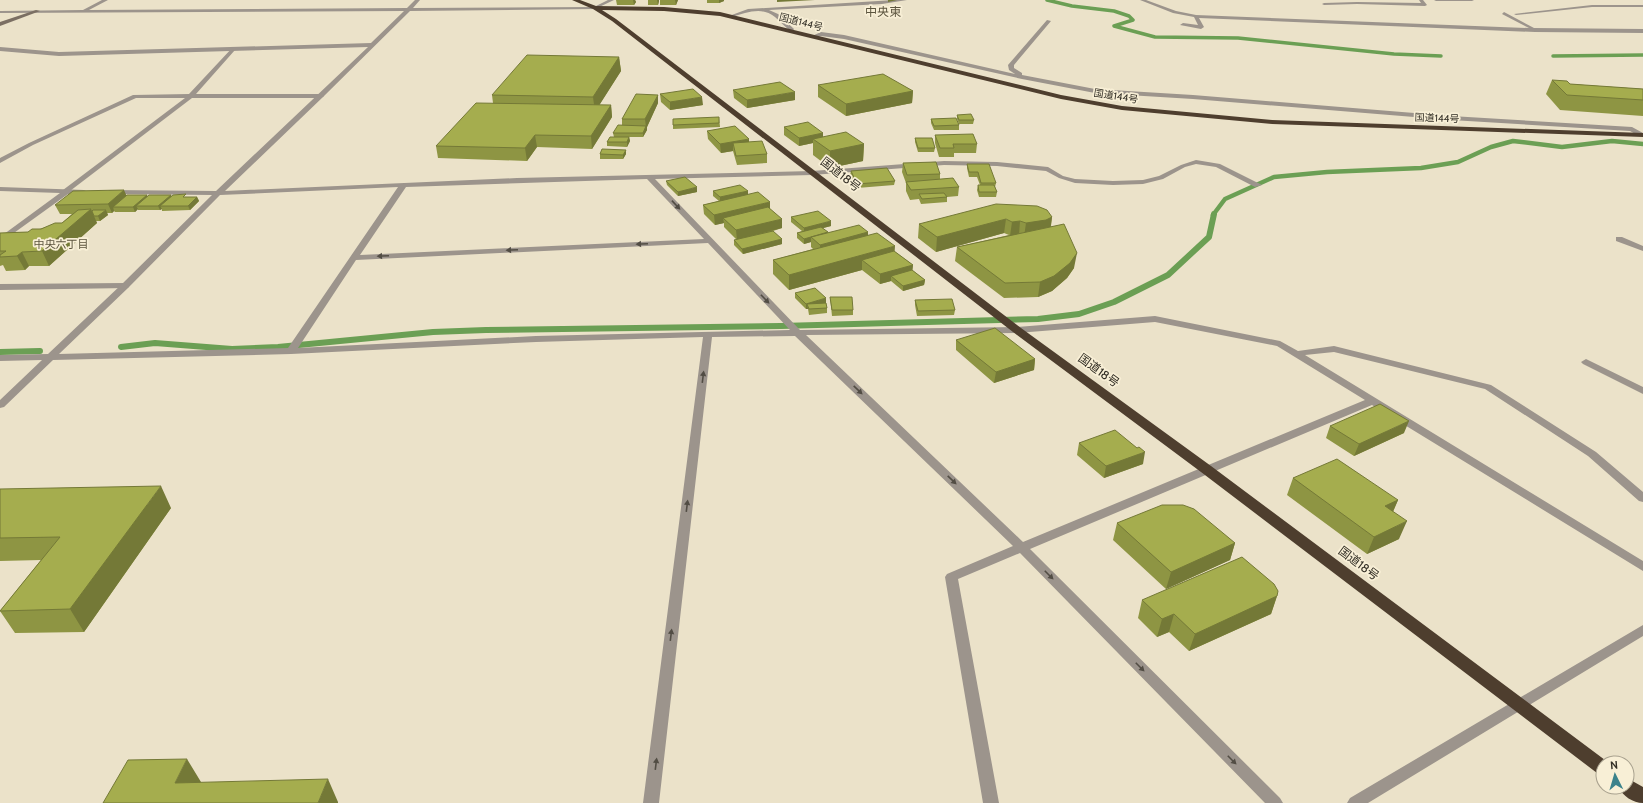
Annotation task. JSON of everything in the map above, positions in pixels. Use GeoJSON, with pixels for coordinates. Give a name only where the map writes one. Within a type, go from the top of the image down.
{"type":"FeatureCollection","features":[{"type":"Feature","properties":{"kind":"highway","name":"国道18号"},"geometry":{"type":"LineString","coordinates":[[575,0],[595,8],[614,20],[1016,330],[1206,470],[1595,762]]}},
{"type":"Feature","properties":{"kind":"highway","name":"国道144号"},"geometry":{"type":"LineString","coordinates":[[595,8],[684,10],[731,16],[1061,97],[1122,108],[1193,116],[1272,122],[1642,135]]}},
{"type":"Feature","properties":{"kind":"street"},"geometry":{"type":"LineString","coordinates":[[81,11],[106,0]]}},
{"type":"Feature","properties":{"kind":"street"},"geometry":{"type":"LineString","coordinates":[[0,405],[125,286],[218,193],[418,0]]}},
{"type":"Feature","properties":{"kind":"street"},"geometry":{"type":"LineString","coordinates":[[0,12],[595,8],[612,0]]}},
{"type":"Feature","properties":{"kind":"street"},"geometry":{"type":"LineString","coordinates":[[731,16],[743,11],[758,9],[882,3],[905,0]]}},
{"type":"Feature","properties":{"kind":"street"},"geometry":{"type":"LineString","coordinates":[[1142,0],[1175,12],[1196,16],[1536,30],[1643,31]]}},
{"type":"Feature","properties":{"kind":"street"},"geometry":{"type":"LineString","coordinates":[[1324,4],[1358,3],[1425,5],[1422,0]]}},
{"type":"Feature","properties":{"kind":"street"},"geometry":{"type":"LineString","coordinates":[[1436,0],[1472,0]]}},
{"type":"Feature","properties":{"kind":"street"},"geometry":{"type":"LineString","coordinates":[[1516,14],[1592,6],[1643,6]]}},
{"type":"Feature","properties":{"kind":"street"},"geometry":{"type":"LineString","coordinates":[[758,9],[773,13],[792,30]]}},
{"type":"Feature","properties":{"kind":"street"},"geometry":{"type":"LineString","coordinates":[[0,24],[38,12]]}},
{"type":"Feature","properties":{"kind":"street"},"geometry":{"type":"LineString","coordinates":[[1504,14],[1536,30]]}},
{"type":"Feature","properties":{"kind":"street"},"geometry":{"type":"LineString","coordinates":[[1182,25],[1201,27],[1196,16]]}},
{"type":"Feature","properties":{"kind":"street"},"geometry":{"type":"LineString","coordinates":[[1031,79],[1011,69],[1011,65],[1049,21]]}},
{"type":"Feature","properties":{"kind":"street"},"geometry":{"type":"LineString","coordinates":[[815,36],[821,34],[844,37],[1031,79],[1119,94],[1193,96],[1451,118],[1632,129],[1642,135]]}},
{"type":"Feature","properties":{"kind":"street"},"geometry":{"type":"LineString","coordinates":[[0,50],[59,54],[372,45]]}},
{"type":"Feature","properties":{"kind":"street"},"geometry":{"type":"LineString","coordinates":[[0,241],[191,96],[232,49]]}},
{"type":"Feature","properties":{"kind":"street"},"geometry":{"type":"LineString","coordinates":[[0,161],[31,144],[135,96],[320,96]]}},
{"type":"Feature","properties":{"kind":"street"},"geometry":{"type":"LineString","coordinates":[[104,192],[218,193],[404,184],[812,173],[944,163],[997,164],[1048,169],[1062,177],[1075,181],[1120,183],[1143,182],[1161,178],[1183,166],[1196,162],[1218,165],[1258,184]]}},
{"type":"Feature","properties":{"kind":"street"},"geometry":{"type":"LineString","coordinates":[[649,177],[798,333],[1021,547],[1275,803]]}},
{"type":"Feature","properties":{"kind":"street"},"geometry":{"type":"LineString","coordinates":[[290,351],[355,258],[404,184]]}},
{"type":"Feature","properties":{"kind":"street"},"geometry":{"type":"LineString","coordinates":[[0,189],[89,192]]}},
{"type":"Feature","properties":{"kind":"street"},"geometry":{"type":"LineString","coordinates":[[1619,239],[1643,249]]}},
{"type":"Feature","properties":{"kind":"street"},"geometry":{"type":"LineString","coordinates":[[355,258],[709,241]]}},
{"type":"Feature","properties":{"kind":"street"},"geometry":{"type":"LineString","coordinates":[[0,287],[125,286]]}},
{"type":"Feature","properties":{"kind":"street"},"geometry":{"type":"LineString","coordinates":[[0,358],[290,351],[528,339],[708,334],[1016,330],[1155,319],[1280,344],[1643,567]]}},
{"type":"Feature","properties":{"kind":"street"},"geometry":{"type":"LineString","coordinates":[[651,803],[708,334]]}},
{"type":"Feature","properties":{"kind":"street"},"geometry":{"type":"LineString","coordinates":[[1295,354],[1334,349],[1488,387],[1592,454],[1643,498]]}},
{"type":"Feature","properties":{"kind":"street"},"geometry":{"type":"LineString","coordinates":[[1586,362],[1643,391]]}},
{"type":"Feature","properties":{"kind":"street"},"geometry":{"type":"LineString","coordinates":[[991,803],[951,577],[1372,401]]}},
{"type":"Feature","properties":{"kind":"street"},"geometry":{"type":"LineString","coordinates":[[1355,803],[1643,630]]}},
{"type":"Feature","properties":{"kind":"building"},"geometry":{"type":"Polygon","coordinates":[[[527,55],[619,57],[593,97],[492,95],[527,55]]]}},
{"type":"Feature","properties":{"kind":"building"},"geometry":{"type":"Polygon","coordinates":[[[883,74],[913,91],[846,104],[818,85],[883,74]]]}},
{"type":"Feature","properties":{"kind":"building"},"geometry":{"type":"Polygon","coordinates":[[[1552,80],[1567,81],[1570,84],[1643,89],[1643,100],[1567,95],[1552,80]]]}},
{"type":"Feature","properties":{"kind":"building"},"geometry":{"type":"Polygon","coordinates":[[[780,82],[795,92],[747,100],[733,90],[780,82]]]}},
{"type":"Feature","properties":{"kind":"building"},"geometry":{"type":"Polygon","coordinates":[[[693,89],[702,97],[670,102],[660,94],[693,89]]]}},
{"type":"Feature","properties":{"kind":"building"},"geometry":{"type":"Polygon","coordinates":[[[636,94],[658,95],[645,119],[622,119],[636,94]]]}},
{"type":"Feature","properties":{"kind":"building"},"geometry":{"type":"Polygon","coordinates":[[[476,103],[611,105],[591,136],[535,135],[525,148],[436,146],[476,103]]]}},
{"type":"Feature","properties":{"kind":"building"},"geometry":{"type":"Polygon","coordinates":[[[971,114],[974,120],[959,120],[957,115],[971,114]]]}},
{"type":"Feature","properties":{"kind":"building"},"geometry":{"type":"Polygon","coordinates":[[[719,117],[719,123],[673,125],[673,119],[719,117]]]}},
{"type":"Feature","properties":{"kind":"building"},"geometry":{"type":"Polygon","coordinates":[[[956,118],[959,125],[934,126],[931,119],[956,118]]]}},
{"type":"Feature","properties":{"kind":"building"},"geometry":{"type":"Polygon","coordinates":[[[808,122],[823,133],[799,138],[784,127],[808,122]]]}},
{"type":"Feature","properties":{"kind":"building"},"geometry":{"type":"Polygon","coordinates":[[[618,125],[646,126],[643,133],[613,133],[618,125]]]}},
{"type":"Feature","properties":{"kind":"building"},"geometry":{"type":"Polygon","coordinates":[[[735,126],[749,139],[720,144],[707,131],[735,126]]]}},
{"type":"Feature","properties":{"kind":"building"},"geometry":{"type":"Polygon","coordinates":[[[846,132],[864,144],[830,151],[813,139],[846,132]]]}},
{"type":"Feature","properties":{"kind":"building"},"geometry":{"type":"Polygon","coordinates":[[[973,134],[977,144],[953,144],[954,148],[940,148],[935,135],[973,134]]]}},
{"type":"Feature","properties":{"kind":"building"},"geometry":{"type":"Polygon","coordinates":[[[610,137],[629,137],[627,142],[607,142],[610,137]]]}},
{"type":"Feature","properties":{"kind":"building"},"geometry":{"type":"Polygon","coordinates":[[[915,138],[932,138],[935,148],[918,148],[915,138]]]}},
{"type":"Feature","properties":{"kind":"building"},"geometry":{"type":"Polygon","coordinates":[[[762,141],[767,154],[736,156],[733,143],[762,141]]]}},
{"type":"Feature","properties":{"kind":"building"},"geometry":{"type":"Polygon","coordinates":[[[602,149],[626,150],[623,155],[600,154],[602,149]]]}},
{"type":"Feature","properties":{"kind":"building"},"geometry":{"type":"Polygon","coordinates":[[[936,162],[940,174],[907,175],[903,163],[936,162]]]}},
{"type":"Feature","properties":{"kind":"building"},"geometry":{"type":"Polygon","coordinates":[[[967,164],[989,164],[996,183],[981,183],[978,172],[969,172],[967,164]]]}},
{"type":"Feature","properties":{"kind":"building"},"geometry":{"type":"Polygon","coordinates":[[[887,168],[895,181],[857,184],[851,171],[887,168]]]}},
{"type":"Feature","properties":{"kind":"building"},"geometry":{"type":"Polygon","coordinates":[[[685,177],[697,187],[678,192],[666,181],[685,177]]]}},
{"type":"Feature","properties":{"kind":"building"},"geometry":{"type":"Polygon","coordinates":[[[953,178],[959,187],[911,190],[906,182],[953,178]]]}},
{"type":"Feature","properties":{"kind":"building"},"geometry":{"type":"Polygon","coordinates":[[[740,185],[748,191],[720,197],[713,191],[740,185]]]}},
{"type":"Feature","properties":{"kind":"building"},"geometry":{"type":"Polygon","coordinates":[[[978,185],[994,185],[997,192],[979,192],[978,185]]]}},
{"type":"Feature","properties":{"kind":"building"},"geometry":{"type":"Polygon","coordinates":[[[124,190],[108,204],[55,205],[73,191],[124,190]]]}},
{"type":"Feature","properties":{"kind":"building"},"geometry":{"type":"Polygon","coordinates":[[[758,192],[770,202],[714,215],[703,205],[758,192]]]}},
{"type":"Feature","properties":{"kind":"building"},"geometry":{"type":"Polygon","coordinates":[[[944,193],[947,197],[922,199],[919,194],[944,193]]]}},
{"type":"Feature","properties":{"kind":"building"},"geometry":{"type":"Polygon","coordinates":[[[186,194],[183,197],[197,197],[188,206],[160,206],[173,195],[186,194]]]}},
{"type":"Feature","properties":{"kind":"building"},"geometry":{"type":"Polygon","coordinates":[[[127,195],[147,195],[133,207],[113,207],[127,195]]]}},
{"type":"Feature","properties":{"kind":"building"},"geometry":{"type":"Polygon","coordinates":[[[149,195],[171,195],[158,206],[136,206],[149,195]]]}},
{"type":"Feature","properties":{"kind":"building"},"geometry":{"type":"Polygon","coordinates":[[[996,204],[1037,206],[1047,210],[1052,217],[1046,220],[1026,223],[1020,221],[1012,222],[1006,219],[937,237],[919,224],[996,204]]]}},
{"type":"Feature","properties":{"kind":"building"},"geometry":{"type":"Polygon","coordinates":[[[768,207],[782,219],[736,230],[723,218],[768,207]]]}},
{"type":"Feature","properties":{"kind":"building"},"geometry":{"type":"Polygon","coordinates":[[[91,209],[42,251],[22,252],[17,256],[0,257],[0,255],[6,251],[0,251],[0,233],[28,232],[32,229],[41,229],[55,223],[62,223],[78,210],[91,209]]]}},
{"type":"Feature","properties":{"kind":"building"},"geometry":{"type":"Polygon","coordinates":[[[93,210],[106,210],[98,216],[94,216],[93,210]]]}},
{"type":"Feature","properties":{"kind":"building"},"geometry":{"type":"Polygon","coordinates":[[[818,211],[831,221],[804,228],[791,217],[818,211]]]}},
{"type":"Feature","properties":{"kind":"building"},"geometry":{"type":"Polygon","coordinates":[[[1064,224],[1077,253],[1070,263],[1054,276],[1040,282],[1005,283],[957,247],[1064,224]]]}},
{"type":"Feature","properties":{"kind":"building"},"geometry":{"type":"Polygon","coordinates":[[[859,225],[868,232],[820,245],[811,237],[859,225]]]}},
{"type":"Feature","properties":{"kind":"building"},"geometry":{"type":"Polygon","coordinates":[[[821,227],[828,232],[804,239],[797,233],[821,227]]]}},
{"type":"Feature","properties":{"kind":"building"},"geometry":{"type":"Polygon","coordinates":[[[773,231],[782,239],[742,249],[734,240],[773,231]]]}},
{"type":"Feature","properties":{"kind":"building"},"geometry":{"type":"Polygon","coordinates":[[[877,233],[895,246],[789,275],[773,260],[877,233]]]}},
{"type":"Feature","properties":{"kind":"building"},"geometry":{"type":"Polygon","coordinates":[[[894,251],[913,265],[880,274],[862,260],[894,251]]]}},
{"type":"Feature","properties":{"kind":"building"},"geometry":{"type":"Polygon","coordinates":[[[912,270],[925,280],[903,286],[891,276],[912,270]]]}},
{"type":"Feature","properties":{"kind":"building"},"geometry":{"type":"Polygon","coordinates":[[[815,288],[826,298],[806,304],[795,293],[815,288]]]}},
{"type":"Feature","properties":{"kind":"building"},"geometry":{"type":"Polygon","coordinates":[[[830,297],[852,297],[853,310],[832,310],[830,297]]]}},
{"type":"Feature","properties":{"kind":"building"},"geometry":{"type":"Polygon","coordinates":[[[952,299],[955,310],[918,311],[915,300],[952,299]]]}},
{"type":"Feature","properties":{"kind":"building"},"geometry":{"type":"Polygon","coordinates":[[[826,303],[827,308],[809,309],[807,304],[826,303]]]}},
{"type":"Feature","properties":{"kind":"building"},"geometry":{"type":"Polygon","coordinates":[[[995,328],[1035,359],[996,372],[956,340],[995,328]]]}},
{"type":"Feature","properties":{"kind":"building"},"geometry":{"type":"Polygon","coordinates":[[[1380,404],[1409,421],[1359,444],[1330,426],[1380,404]]]}},
{"type":"Feature","properties":{"kind":"building"},"geometry":{"type":"Polygon","coordinates":[[[1115,430],[1137,448],[1139,447],[1145,452],[1106,466],[1079,443],[1115,430]]]}},
{"type":"Feature","properties":{"kind":"building"},"geometry":{"type":"Polygon","coordinates":[[[1337,459],[1398,500],[1385,506],[1407,521],[1374,537],[1293,478],[1337,459]]]}},
{"type":"Feature","properties":{"kind":"building"},"geometry":{"type":"Polygon","coordinates":[[[161,486],[70,609],[0,611],[60,537],[0,538],[0,489],[161,486]]]}},
{"type":"Feature","properties":{"kind":"building"},"geometry":{"type":"Polygon","coordinates":[[[1162,505],[1183,505],[1194,509],[1235,543],[1171,572],[1117,523],[1162,505]]]}},
{"type":"Feature","properties":{"kind":"building"},"geometry":{"type":"Polygon","coordinates":[[[1242,557],[1274,584],[1278,591],[1277,596],[1195,634],[1174,614],[1162,619],[1142,600],[1242,557]]]}},
{"type":"Feature","properties":{"kind":"building"},"geometry":{"type":"Polygon","coordinates":[[[187,759],[175,783],[328,779],[318,803],[103,803],[128,760],[187,759]]]}},
{"type":"Feature","properties":{"kind":"waterway"},"geometry":{"type":"LineString","coordinates":[[1047,0],[1072,6],[1114,11],[1129,16],[1133,20],[1114,26],[1155,37],[1238,38],[1394,54],[1441,56]]}},
{"type":"Feature","properties":{"kind":"waterway"},"geometry":{"type":"LineString","coordinates":[[1553,56],[1643,55]]}},
{"type":"Feature","properties":{"kind":"waterway"},"geometry":{"type":"LineString","coordinates":[[1213,215],[1225,199],[1274,177],[1327,172],[1421,168],[1458,162],[1491,147],[1513,141],[1562,147],[1612,141],[1643,144]]}},
{"type":"Feature","properties":{"kind":"waterway"},"geometry":{"type":"LineString","coordinates":[[121,347],[155,343],[232,349],[278,347],[433,332],[486,330],[781,326],[1038,319],[1079,314],[1114,302],[1168,275],[1209,237],[1214,214]]}},
{"type":"Feature","properties":{"kind":"waterway"},"geometry":{"type":"LineString","coordinates":[[0,352],[40,351]]}},
{"type":"Feature","properties":{"kind":"district","name":"中央東"},"geometry":{"type":"Point","coordinates":[883,11]}},
{"type":"Feature","properties":{"kind":"district","name":"中央六丁目"},"geometry":{"type":"Point","coordinates":[61,244]}}]}
